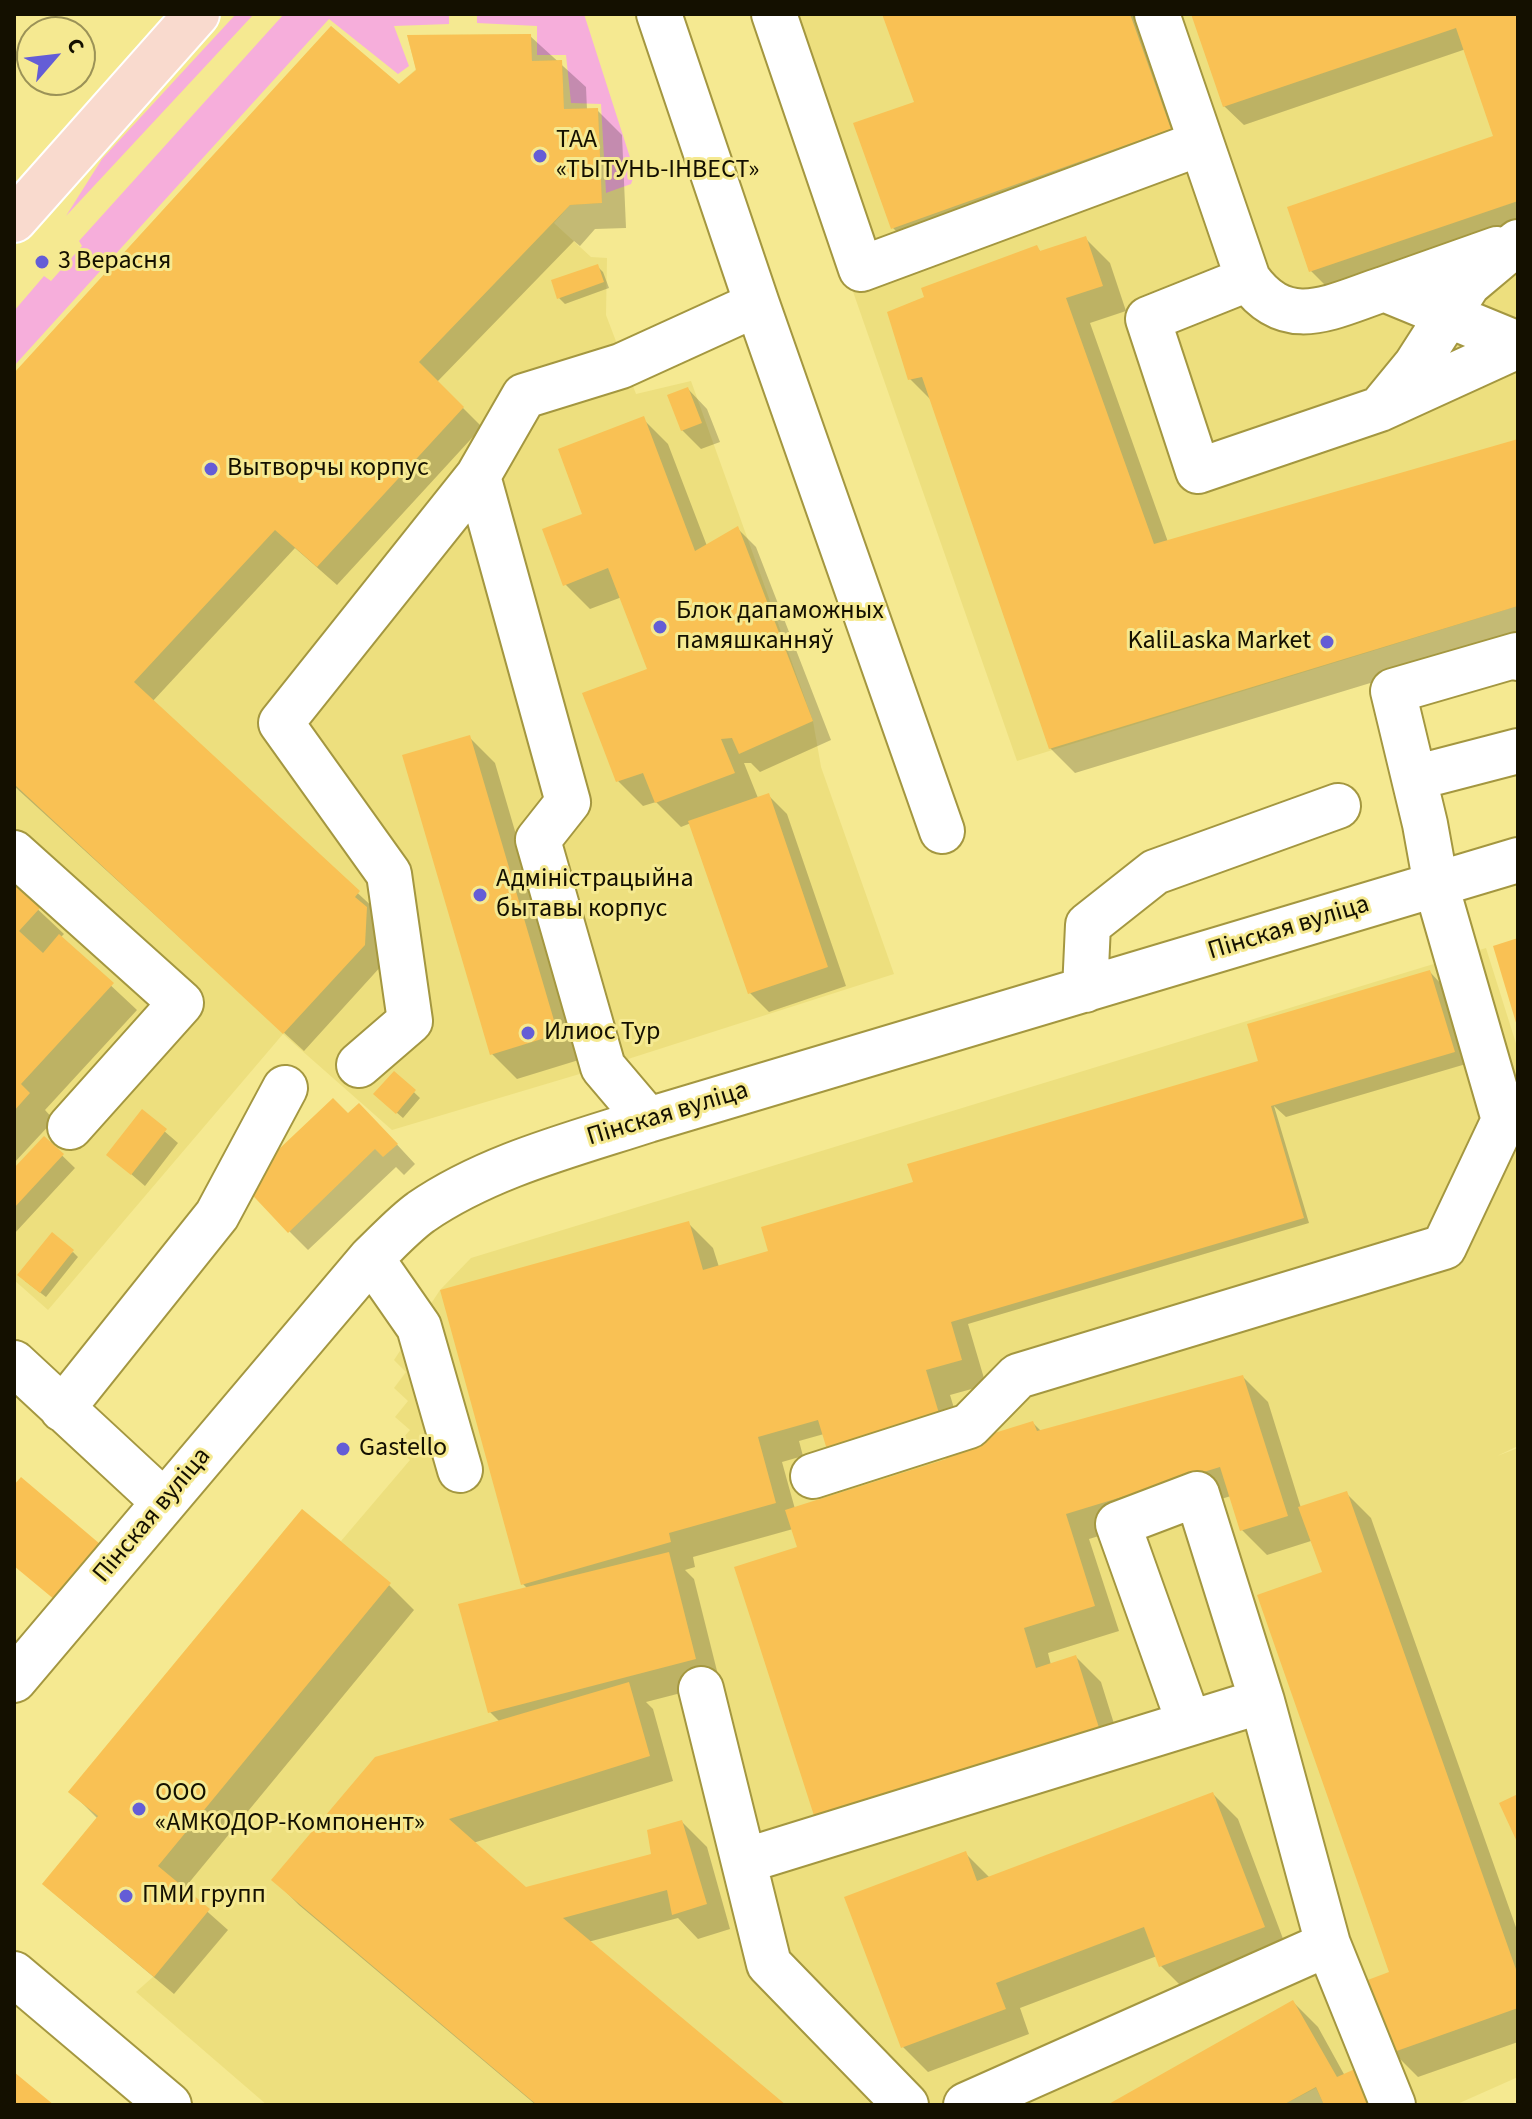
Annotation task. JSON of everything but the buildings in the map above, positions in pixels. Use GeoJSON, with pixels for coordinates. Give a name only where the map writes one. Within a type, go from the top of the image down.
{"type":"FeatureCollection","features":[{"type":"Feature","properties":{"kind":"main road"},"geometry":{"type":"LineString","coordinates":[[14,220],[197,14]]}},
{"type":"Feature","properties":{"kind":"street"},"geometry":{"type":"LineString","coordinates":[[659,14],[942,831]]}},
{"type":"Feature","properties":{"kind":"street"},"geometry":{"type":"LineString","coordinates":[[774,14],[861,269],[1201,143]]}},
{"type":"Feature","properties":{"kind":"street"},"geometry":{"type":"LineString","coordinates":[[1157,14],[1248,279],[1259,296],[1273,306],[1311,313],[1518,242]]}},
{"type":"Feature","properties":{"kind":"street"},"geometry":{"type":"LineString","coordinates":[[1380,409],[1416,365],[1468,284],[1518,242]]}},
{"type":"Feature","properties":{"kind":"street"},"geometry":{"type":"LineString","coordinates":[[1248,279],[1148,319],[1198,471],[1380,409],[1518,345]]}},
{"type":"Feature","properties":{"kind":"street"},"geometry":{"type":"LineString","coordinates":[[1384,289],[1518,345]]}},
{"type":"Feature","properties":{"kind":"street"},"geometry":{"type":"LineString","coordinates":[[359,1065],[410,1021],[389,874],[281,723],[478,476],[524,396],[621,366],[757,304]]}},
{"type":"Feature","properties":{"kind":"street"},"geometry":{"type":"LineString","coordinates":[[478,476],[568,802],[538,840],[603,1067],[648,1120]]}},
{"type":"Feature","properties":{"kind":"street"},"geometry":{"type":"LineString","coordinates":[[813,1476],[969,1426],[1018,1376],[1444,1247],[1504,1120],[1436,885],[1393,691],[1517,655],[1518,658]]}},
{"type":"Feature","properties":{"kind":"street"},"geometry":{"type":"LineString","coordinates":[[1414,778],[1518,751]]}},
{"type":"Feature","properties":{"kind":"street"},"geometry":{"type":"LineString","coordinates":[[1085,990],[1088,925],[1155,872],[1338,806]]}},
{"type":"Feature","properties":{"kind":"street"},"geometry":{"type":"LineString","coordinates":[[14,853],[181,1003],[70,1127]]}},
{"type":"Feature","properties":{"kind":"street","name":"Пінская вуліца"},"geometry":{"type":"LineString","coordinates":[[14,1680],[371,1258],[420,1213],[474,1182],[528,1160],[648,1120],[1518,860]]}},
{"type":"Feature","properties":{"kind":"street"},"geometry":{"type":"LineString","coordinates":[[62,1409],[217,1215],[285,1088]]}},
{"type":"Feature","properties":{"kind":"street"},"geometry":{"type":"LineString","coordinates":[[371,1258],[419,1327],[460,1470]]}},
{"type":"Feature","properties":{"kind":"street"},"geometry":{"type":"LineString","coordinates":[[14,1363],[164,1502]]}},
{"type":"Feature","properties":{"kind":"street"},"geometry":{"type":"LineString","coordinates":[[1189,1723],[1118,1524],[1197,1494],[1262,1701],[1328,1944],[1393,2105]]}},
{"type":"Feature","properties":{"kind":"street"},"geometry":{"type":"LineString","coordinates":[[701,1689],[769,1964],[906,2105]]}},
{"type":"Feature","properties":{"kind":"street"},"geometry":{"type":"LineString","coordinates":[[744,1861],[1262,1701]]}},
{"type":"Feature","properties":{"kind":"street"},"geometry":{"type":"LineString","coordinates":[[966,2105],[1328,1944]]}},
{"type":"Feature","properties":{"kind":"street"},"geometry":{"type":"LineString","coordinates":[[14,1974],[169,2105]]}},
{"type":"Feature","properties":{"kind":"shaded area"},"geometry":{"type":"Polygon","coordinates":[[[236,14],[254,14],[66,216],[102,159],[236,14]]]}},
{"type":"Feature","properties":{"kind":"shaded area"},"geometry":{"type":"Polygon","coordinates":[[[284,14],[449,14],[449,24],[394,26],[409,66],[398,74],[329,19],[14,366],[14,311],[44,276],[51,281],[82,246],[79,241],[284,14]]]}},
{"type":"Feature","properties":{"kind":"shaded area"},"geometry":{"type":"Polygon","coordinates":[[[477,14],[584,14],[635,173],[631,184],[606,193],[601,104],[571,103],[566,55],[537,55],[537,26],[477,23],[477,14]]]}},
{"type":"Feature","properties":{"kind":"shaded area"},"geometry":{"type":"Polygon","coordinates":[[[756,14],[1518,14],[1518,606],[1017,761],[756,14]]]}},
{"type":"Feature","properties":{"kind":"shaded area"},"geometry":{"type":"Polygon","coordinates":[[[331,26],[399,84],[416,69],[407,35],[531,34],[532,61],[562,60],[564,109],[598,108],[602,203],[570,205],[554,223],[591,257],[607,258],[606,315],[636,394],[691,381],[813,721],[821,767],[894,974],[603,1067],[392,1130],[283,1034],[48,1310],[14,1280],[14,373],[331,26]]]}},
{"type":"Feature","properties":{"kind":"shaded area"},"geometry":{"type":"Polygon","coordinates":[[[1486,948],[1518,1050],[1518,1446],[1497,1456],[1518,1448],[1518,2077],[1455,2105],[1324,2105],[1316,2088],[1283,2105],[267,2105],[136,1992],[154,1976],[42,1884],[98,1816],[68,1792],[302,1509],[341,1541],[410,1460],[395,1447],[410,1430],[395,1417],[408,1401],[394,1388],[406,1372],[394,1360],[440,1290],[471,1258],[1486,948]]]}},
{"type":"Feature","properties":{"kind":"place","name":"ТАА «ТЫТУНЬ-IНВЕСТ»"},"geometry":{"type":"Point","coordinates":[540,156]}},
{"type":"Feature","properties":{"kind":"place","name":"3 Верасня"},"geometry":{"type":"Point","coordinates":[42,262]}},
{"type":"Feature","properties":{"kind":"place","name":"Вытворчы корпус"},"geometry":{"type":"Point","coordinates":[211,469]}},
{"type":"Feature","properties":{"kind":"place","name":"Блок дапаможных памяшканняў"},"geometry":{"type":"Point","coordinates":[660,627]}},
{"type":"Feature","properties":{"kind":"place","name":"KaliLaska Market"},"geometry":{"type":"Point","coordinates":[1327,642]}},
{"type":"Feature","properties":{"kind":"place","name":"Адміністрацыйна бытавы корпус"},"geometry":{"type":"Point","coordinates":[480,895]}},
{"type":"Feature","properties":{"kind":"place","name":"Илиос Тур"},"geometry":{"type":"Point","coordinates":[528,1033]}},
{"type":"Feature","properties":{"kind":"place","name":"Gastello"},"geometry":{"type":"Point","coordinates":[343,1449]}},
{"type":"Feature","properties":{"kind":"place","name":"ООО «АМКОДОР-Компонент»"},"geometry":{"type":"Point","coordinates":[139,1809]}},
{"type":"Feature","properties":{"kind":"place","name":"ПМИ групп"},"geometry":{"type":"Point","coordinates":[126,1896]}}]}
